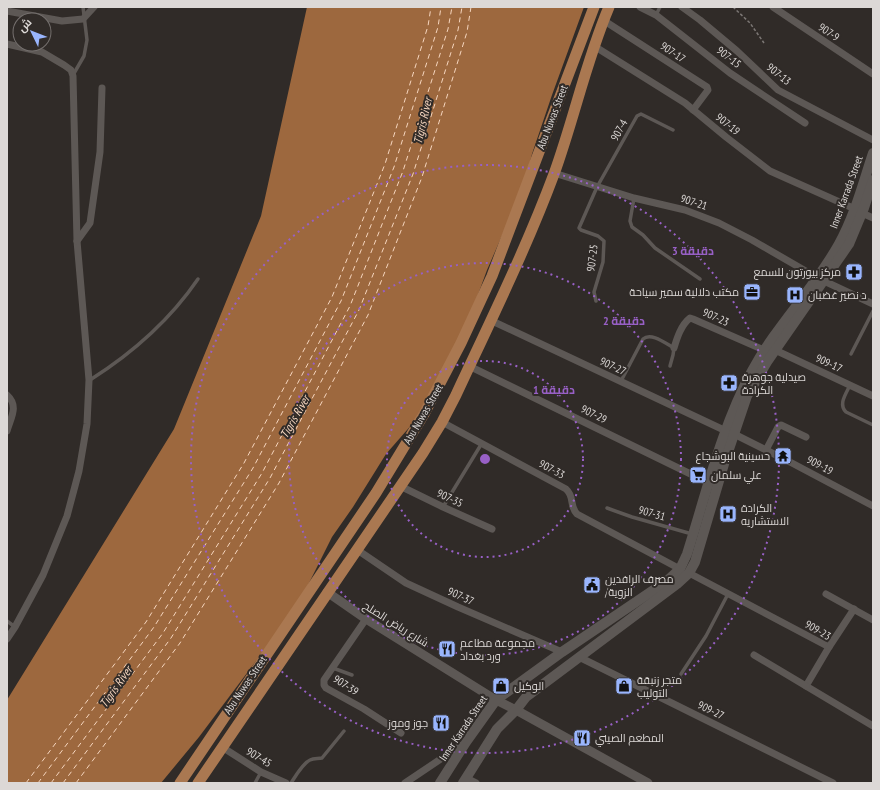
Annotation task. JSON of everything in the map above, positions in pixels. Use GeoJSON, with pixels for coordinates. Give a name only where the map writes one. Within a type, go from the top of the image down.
{"type":"FeatureCollection","features":[{"type":"Feature","properties":{"kind":"main road","name":"Abu Nuwas Street"},"geometry":{"type":"LineString","coordinates":[[180,783],[376,493],[424,414],[461,343],[492,276],[594,7]]}},
{"type":"Feature","properties":{"kind":"main road","name":"Abu Nuwas Street"},"geometry":{"type":"LineString","coordinates":[[198,783],[356,549],[423,454],[442,422],[533,225],[554,174],[594,46],[609,7]]}},
{"type":"Feature","properties":{"kind":"main road","name":"Inner Karrada Street"},"geometry":{"type":"LineString","coordinates":[[858,211],[873,153]]}},
{"type":"Feature","properties":{"kind":"main road","name":"Inner Karrada Street"},"geometry":{"type":"LineString","coordinates":[[465,780],[498,729],[526,697],[677,584],[684,571],[687,554],[709,483],[747,396],[761,370],[820,279],[858,211],[873,180]]}},
{"type":"Feature","properties":{"kind":"main road","name":"Inner Karrada Street"},"geometry":{"type":"LineString","coordinates":[[440,783],[466,742],[496,700],[562,652],[684,571],[695,562],[742,389],[764,350],[820,279]]}},
{"type":"Feature","properties":{"kind":"street"},"geometry":{"type":"LineString","coordinates":[[7,11],[62,21],[84,18],[94,7]]}},
{"type":"Feature","properties":{"kind":"street","name":"907-15"},"geometry":{"type":"LineString","coordinates":[[640,7],[656,15],[730,73],[805,123]]}},
{"type":"Feature","properties":{"kind":"street","name":"907-13"},"geometry":{"type":"LineString","coordinates":[[682,7],[737,51],[778,90],[873,140]]}},
{"type":"Feature","properties":{"kind":"street","name":"907-9"},"geometry":{"type":"LineString","coordinates":[[773,7],[873,74]]}},
{"type":"Feature","properties":{"kind":"street","name":"907-17"},"geometry":{"type":"LineString","coordinates":[[603,20],[707,87],[708,90],[693,110]]}},
{"type":"Feature","properties":{"kind":"street"},"geometry":{"type":"LineString","coordinates":[[7,44],[42,52],[71,70],[73,76],[77,241],[89,380],[87,424],[79,471],[67,516],[43,575],[7,639]]}},
{"type":"Feature","properties":{"kind":"street","name":"907-19"},"geometry":{"type":"LineString","coordinates":[[594,46],[685,103],[770,171],[873,218]]}},
{"type":"Feature","properties":{"kind":"street"},"geometry":{"type":"LineString","coordinates":[[77,241],[90,223],[100,152],[102,88]]}},
{"type":"Feature","properties":{"kind":"street","name":"907-21"},"geometry":{"type":"LineString","coordinates":[[554,174],[634,198],[685,210],[718,223],[752,240],[820,279],[873,304]]}},
{"type":"Feature","properties":{"kind":"street","name":"907-23"},"geometry":{"type":"LineString","coordinates":[[674,348],[677,337],[686,321],[690,318],[764,350]]}},
{"type":"Feature","properties":{"kind":"street","name":"907-27"},"geometry":{"type":"LineString","coordinates":[[490,320],[730,432]]}},
{"type":"Feature","properties":{"kind":"street","name":"909-17"},"geometry":{"type":"LineString","coordinates":[[775,350],[873,396]]}},
{"type":"Feature","properties":{"kind":"street","name":"907-29"},"geometry":{"type":"LineString","coordinates":[[469,366],[709,483]]}},
{"type":"Feature","properties":{"kind":"street"},"geometry":{"type":"LineString","coordinates":[[7,395],[12,400],[15,407],[7,431]]}},
{"type":"Feature","properties":{"kind":"street","name":"907-33"},"geometry":{"type":"LineString","coordinates":[[442,422],[566,488],[571,494],[573,508],[577,514],[684,571]]}},
{"type":"Feature","properties":{"kind":"street"},"geometry":{"type":"LineString","coordinates":[[766,450],[780,425],[806,437]]}},
{"type":"Feature","properties":{"kind":"street","name":"909-19"},"geometry":{"type":"LineString","coordinates":[[730,432],[873,506]]}},
{"type":"Feature","properties":{"kind":"street","name":"907-35"},"geometry":{"type":"LineString","coordinates":[[400,486],[492,529]]}},
{"type":"Feature","properties":{"kind":"street","name":"907-37"},"geometry":{"type":"LineString","coordinates":[[356,549],[406,583],[458,608],[562,652]]}},
{"type":"Feature","properties":{"kind":"street","name":"909-23"},"geometry":{"type":"LineString","coordinates":[[684,571],[829,647],[806,686]]}},
{"type":"Feature","properties":{"kind":"street","name":"شارع رياض الصلح"},"geometry":{"type":"LineString","coordinates":[[327,592],[366,619],[496,700],[648,783]]}},
{"type":"Feature","properties":{"kind":"street"},"geometry":{"type":"LineString","coordinates":[[826,594],[873,620]]}},
{"type":"Feature","properties":{"kind":"street"},"geometry":{"type":"LineString","coordinates":[[829,647],[854,609]]}},
{"type":"Feature","properties":{"kind":"street","name":"907-39"},"geometry":{"type":"LineString","coordinates":[[366,619],[324,680],[324,685],[326,688],[364,709],[401,734]]}},
{"type":"Feature","properties":{"kind":"street"},"geometry":{"type":"LineString","coordinates":[[754,655],[873,726]]}},
{"type":"Feature","properties":{"kind":"street","name":"909-27"},"geometry":{"type":"LineString","coordinates":[[579,657],[833,783]]}},
{"type":"Feature","properties":{"kind":"street"},"geometry":{"type":"LineString","coordinates":[[405,783],[466,742]]}},
{"type":"Feature","properties":{"kind":"street","name":"907-45"},"geometry":{"type":"LineString","coordinates":[[222,747],[261,772],[286,783]]}},
{"type":"Feature","properties":{"kind":"street"},"geometry":{"type":"LineString","coordinates":[[465,780],[476,783]]}},
{"type":"Feature","properties":{"kind":"lane"},"geometry":{"type":"LineString","coordinates":[[73,76],[84,56],[87,40],[83,7]]}},
{"type":"Feature","properties":{"kind":"lane"},"geometry":{"type":"LineString","coordinates":[[656,15],[660,7]]}},
{"type":"Feature","properties":{"kind":"lane","name":"907-4"},"geometry":{"type":"LineString","coordinates":[[597,187],[636,116],[641,114],[672,130]]}},
{"type":"Feature","properties":{"kind":"lane","name":"907-25"},"geometry":{"type":"LineString","coordinates":[[596,300],[594,292],[603,262],[604,241],[598,236],[579,228],[597,187]]}},
{"type":"Feature","properties":{"kind":"lane"},"geometry":{"type":"LineString","coordinates":[[634,198],[630,221],[632,227],[643,235],[655,248],[700,279]]}},
{"type":"Feature","properties":{"kind":"lane"},"geometry":{"type":"LineString","coordinates":[[89,380],[112,366],[149,335],[190,292],[198,279]]}},
{"type":"Feature","properties":{"kind":"lane"},"geometry":{"type":"LineString","coordinates":[[851,354],[873,311]]}},
{"type":"Feature","properties":{"kind":"lane"},"geometry":{"type":"LineString","coordinates":[[621,381],[643,339],[646,337],[652,336],[674,348],[670,366]]}},
{"type":"Feature","properties":{"kind":"lane"},"geometry":{"type":"LineString","coordinates":[[850,385],[842,403],[843,409],[846,412],[873,425]]}},
{"type":"Feature","properties":{"kind":"lane"},"geometry":{"type":"LineString","coordinates":[[443,507],[482,443]]}},
{"type":"Feature","properties":{"kind":"lane","name":"907-31"},"geometry":{"type":"LineString","coordinates":[[607,508],[632,517],[694,534]]}},
{"type":"Feature","properties":{"kind":"lane"},"geometry":{"type":"LineString","coordinates":[[681,674],[706,636],[728,594]]}},
{"type":"Feature","properties":{"kind":"lane"},"geometry":{"type":"LineString","coordinates":[[7,621],[15,627]]}},
{"type":"Feature","properties":{"kind":"lane"},"geometry":{"type":"LineString","coordinates":[[333,668],[352,676]]}},
{"type":"Feature","properties":{"kind":"lane"},"geometry":{"type":"LineString","coordinates":[[291,783],[307,761],[322,758],[344,731]]}},
{"type":"Feature","properties":{"kind":"lane"},"geometry":{"type":"LineString","coordinates":[[255,783],[261,772]]}},
{"type":"Feature","properties":{"kind":"path"},"geometry":{"type":"LineString","coordinates":[[733,7],[750,23],[764,43]]}},
{"type":"Feature","properties":{"kind":"water","name":"Tigris River"},"geometry":{"type":"Polygon","coordinates":[[[307,7],[584,7],[532,154],[524,185],[487,270],[469,319],[414,422],[386,454],[353,507],[332,537],[302,597],[265,649],[199,737],[161,783],[7,783],[7,700],[174,429],[261,216],[307,7]]]}},
{"type":"Feature","properties":{"kind":"ferry route"},"geometry":{"type":"LineString","coordinates":[[26,783],[146,622],[244,463],[332,297],[385,164],[428,26],[431,7]]}},
{"type":"Feature","properties":{"kind":"ferry route"},"geometry":{"type":"LineString","coordinates":[[38,783],[154,627],[253,468],[341,301],[394,167],[438,27],[441,7]]}},
{"type":"Feature","properties":{"kind":"ferry route"},"geometry":{"type":"LineString","coordinates":[[51,783],[163,633],[262,473],[350,306],[403,171],[448,29],[452,7]]}},
{"type":"Feature","properties":{"kind":"ferry route"},"geometry":{"type":"LineString","coordinates":[[63,783],[171,638],[270,478],[359,310],[413,174],[458,30],[462,7]]}},
{"type":"Feature","properties":{"kind":"ferry route"},"geometry":{"type":"LineString","coordinates":[[76,783],[180,643],[279,483],[368,315],[422,177],[467,32],[471,7]]}},
{"type":"Feature","properties":{"kind":"place","name":"مركز بيورتون للسمع"},"geometry":{"type":"Point","coordinates":[854,272]}},
{"type":"Feature","properties":{"kind":"place","name":"مكتب دلالية سمير سياحة"},"geometry":{"type":"Point","coordinates":[752,292]}},
{"type":"Feature","properties":{"kind":"place","name":"د نصير غضبان"},"geometry":{"type":"Point","coordinates":[795,295]}},
{"type":"Feature","properties":{"kind":"place","name":"صيدلية جوهرة الكرادة"},"geometry":{"type":"Point","coordinates":[729,383]}},
{"type":"Feature","properties":{"kind":"place","name":"حسينية البوشجاع"},"geometry":{"type":"Point","coordinates":[783,456]}},
{"type":"Feature","properties":{"kind":"place","name":"علي سلمان"},"geometry":{"type":"Point","coordinates":[698,475]}},
{"type":"Feature","properties":{"kind":"place","name":"الكرادة الاستشاريه"},"geometry":{"type":"Point","coordinates":[728,514]}},
{"type":"Feature","properties":{"kind":"place","name":"مصرف الرافدين /الزوية"},"geometry":{"type":"Point","coordinates":[592,585]}},
{"type":"Feature","properties":{"kind":"place","name":"مجموعة مطاعم ورد بغداد"},"geometry":{"type":"Point","coordinates":[447,649]}},
{"type":"Feature","properties":{"kind":"place","name":"الوكيل"},"geometry":{"type":"Point","coordinates":[501,686]}},
{"type":"Feature","properties":{"kind":"place","name":"متجر زنبقة التوليب"},"geometry":{"type":"Point","coordinates":[624,686]}},
{"type":"Feature","properties":{"kind":"place","name":"جوز وموز"},"geometry":{"type":"Point","coordinates":[441,723]}},
{"type":"Feature","properties":{"kind":"place","name":"المطعم الصيني"},"geometry":{"type":"Point","coordinates":[582,738]}}]}
